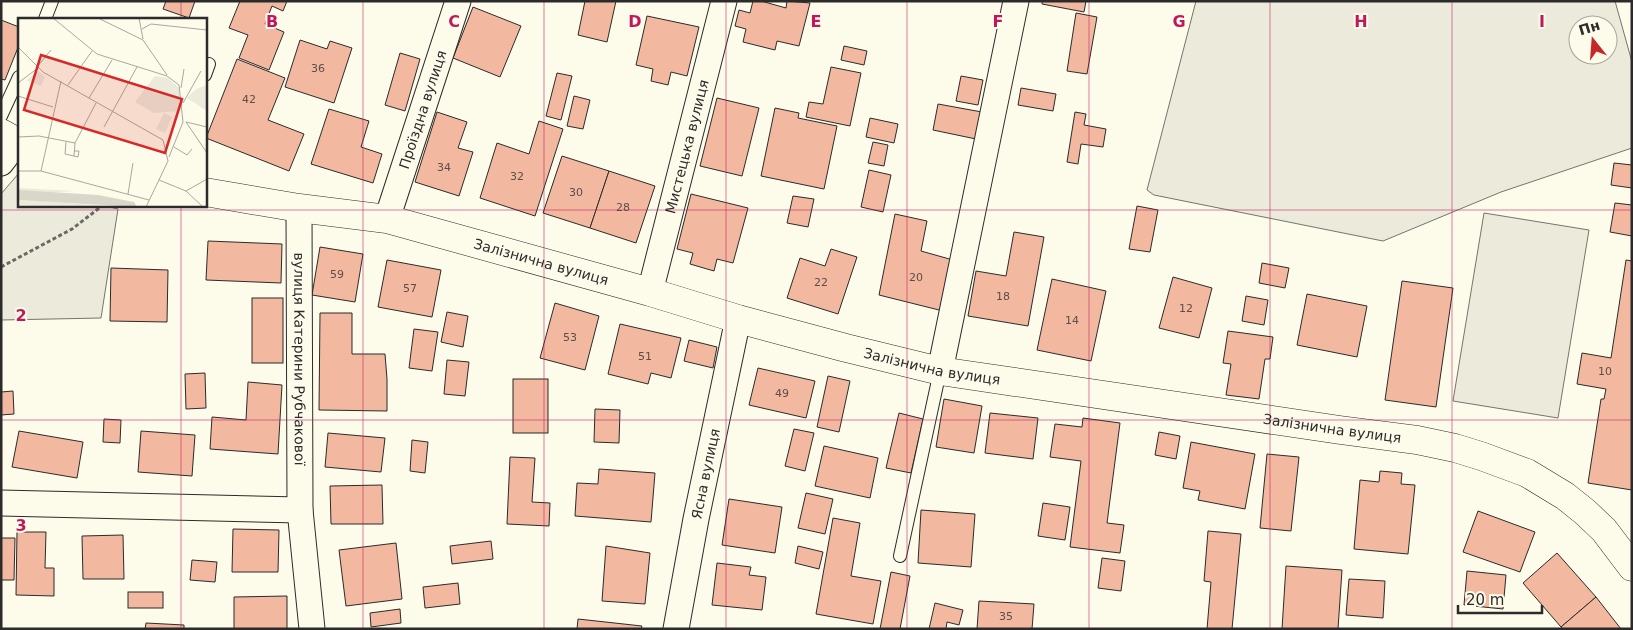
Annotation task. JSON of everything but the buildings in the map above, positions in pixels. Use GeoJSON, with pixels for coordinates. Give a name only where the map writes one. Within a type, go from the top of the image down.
{"type":"FeatureCollection","features":[{"type":"Feature","properties":{"kind":"street","name":"Проїздна вулиця"},"geometry":{"type":"LineString","coordinates":[[387,219],[458,1]]}},
{"type":"Feature","properties":{"kind":"street","name":"Мистецька вулиця"},"geometry":{"type":"LineString","coordinates":[[650,292],[724,1]]}},
{"type":"Feature","properties":{"kind":"street"},"geometry":{"type":"LineString","coordinates":[[940,371],[1016,1]]}},
{"type":"Feature","properties":{"kind":"street","name":"Залізнична вулиця"},"geometry":{"type":"LineString","coordinates":[[206,192],[299,208],[387,219],[650,292],[738,319],[940,371],[1330,429],[1417,440],[1455,448],[1527,474],[1565,496],[1604,530],[1632,566]]}},
{"type":"Feature","properties":{"kind":"street","name":"вулиця Катерини Рубчакової"},"geometry":{"type":"LineString","coordinates":[[299,208],[300,510],[312,629]]}},
{"type":"Feature","properties":{"kind":"street","name":"Ясна вулиця"},"geometry":{"type":"LineString","coordinates":[[676,629],[696,519],[738,319]]}},
{"type":"Feature","properties":{"kind":"street"},"geometry":{"type":"LineString","coordinates":[[1,502],[300,510]]}},
{"type":"Feature","properties":{"kind":"lane"},"geometry":{"type":"LineString","coordinates":[[45,18],[52,1]]}},
{"type":"Feature","properties":{"kind":"lane"},"geometry":{"type":"LineString","coordinates":[[1,116],[18,79]]}},
{"type":"Feature","properties":{"kind":"lane"},"geometry":{"type":"LineString","coordinates":[[900,556],[940,371]]}},
{"type":"Feature","properties":{"kind":"path"},"geometry":{"type":"LineString","coordinates":[[1,267],[72,229],[100,206]]}},
{"type":"Feature","properties":{"kind":"shaded area"},"geometry":{"type":"Polygon","coordinates":[[[1196,1],[1615,1],[1632,62],[1632,148],[1501,192],[1383,241],[1154,195],[1147,190],[1196,1]]]}},
{"type":"Feature","properties":{"kind":"shaded area"},"geometry":{"type":"Polygon","coordinates":[[[18,174],[18,206],[106,206],[118,209],[101,318],[1,320],[1,194],[18,174]]]}},
{"type":"Feature","properties":{"kind":"shaded area"},"geometry":{"type":"Polygon","coordinates":[[[1484,213],[1589,230],[1558,418],[1453,401],[1484,213]]]}}]}
